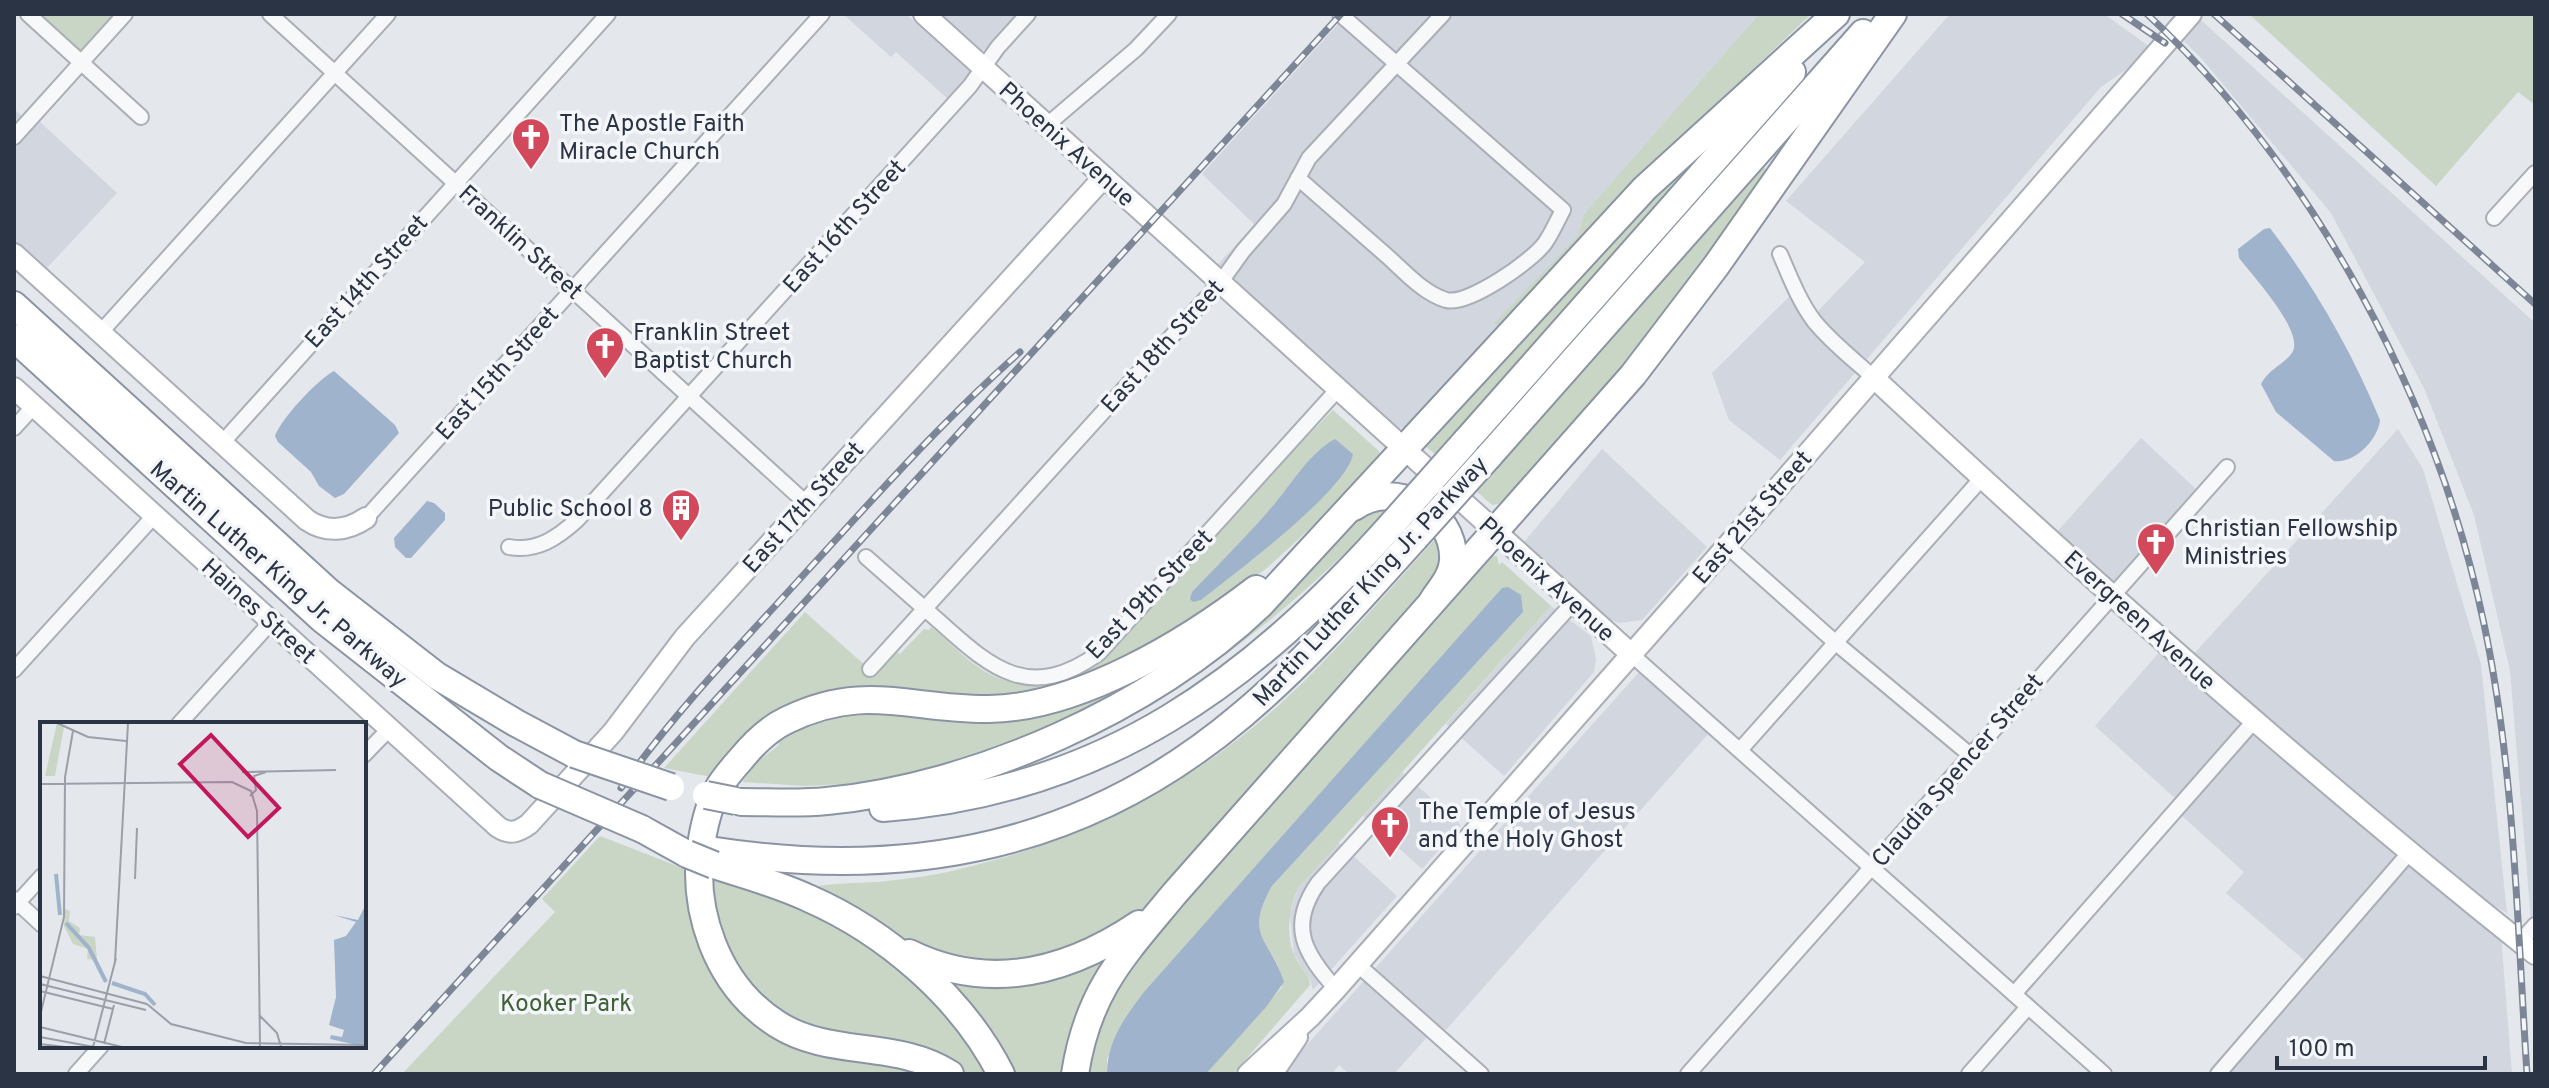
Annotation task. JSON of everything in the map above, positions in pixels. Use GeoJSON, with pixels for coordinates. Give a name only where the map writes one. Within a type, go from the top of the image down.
{"type":"FeatureCollection","features":[{"type":"Feature","properties":{"kind":"highway"},"geometry":{"type":"LineString","coordinates":[[739,801],[825,802],[897,790],[980,768],[1073,728],[1151,687],[1222,640],[1260,605],[1347,513],[1645,188],[1836,14]]}},
{"type":"Feature","properties":{"kind":"highway","name":"Martin Luther King Jr. Parkway"},"geometry":{"type":"LineString","coordinates":[[14,305],[329,592],[437,676],[574,754],[671,787],[799,809],[846,811],[946,801],[1045,775],[1114,749],[1181,712],[1256,658],[1317,604],[1395,521],[1844,14]]}},
{"type":"Feature","properties":{"kind":"highway","name":"Martin Luther King Jr. Parkway"},"geometry":{"type":"LineString","coordinates":[[14,338],[322,619],[468,735],[540,785],[715,858],[866,862],[915,858],[988,846],[1043,830],[1089,811],[1154,777],[1243,715],[1298,664],[1489,456],[1700,214],[1881,14]]}},
{"type":"Feature","properties":{"kind":"highway"},"geometry":{"type":"LineString","coordinates":[[1075,1074],[1079,1045],[1088,1016],[1120,960],[1175,893],[1664,335],[1725,254],[1893,14]]}},
{"type":"Feature","properties":{"kind":"highway"},"geometry":{"type":"LineString","coordinates":[[950,1074],[915,1057],[839,1046],[807,1038],[778,1025],[751,1002],[714,950],[703,915],[698,880],[704,826],[718,788],[756,742],[786,720],[844,700],[875,698],[993,709],[1038,702],[1114,676],[1213,622],[1265,583],[1364,499],[1381,495],[1396,495],[1426,508],[1440,522],[1453,550],[1451,573],[1433,600]]}},
{"type":"Feature","properties":{"kind":"highway"},"geometry":{"type":"LineString","coordinates":[[715,858],[846,916],[882,940],[934,984],[955,1007],[1001,1074]]}},
{"type":"Feature","properties":{"kind":"highway"},"geometry":{"type":"LineString","coordinates":[[882,940],[933,963],[973,974],[1033,971],[1058,966],[1114,941],[1141,923],[1175,893]]}},
{"type":"Feature","properties":{"kind":"street"},"geometry":{"type":"LineString","coordinates":[[28,14],[141,117]]}},
{"type":"Feature","properties":{"kind":"street"},"geometry":{"type":"LineString","coordinates":[[14,137],[125,14]]}},
{"type":"Feature","properties":{"kind":"street","name":"Franklin Street"},"geometry":{"type":"LineString","coordinates":[[270,14],[807,504]]}},
{"type":"Feature","properties":{"kind":"street"},"geometry":{"type":"LineString","coordinates":[[100,333],[388,14]]}},
{"type":"Feature","properties":{"kind":"street","name":"East 14th Street"},"geometry":{"type":"LineString","coordinates":[[222,443],[608,14]]}},
{"type":"Feature","properties":{"kind":"street","name":"East 15th Street"},"geometry":{"type":"LineString","coordinates":[[366,518],[822,14]]}},
{"type":"Feature","properties":{"kind":"street","name":"Phoenix Avenue"},"geometry":{"type":"LineString","coordinates":[[924,14],[1573,603],[2104,1074]]}},
{"type":"Feature","properties":{"kind":"street","name":"East 16th Street"},"geometry":{"type":"LineString","coordinates":[[509,547],[531,548],[566,530],[970,86],[1028,14]]}},
{"type":"Feature","properties":{"kind":"street"},"geometry":{"type":"LineString","coordinates":[[1047,125],[1136,49],[1169,14]]}},
{"type":"Feature","properties":{"kind":"street"},"geometry":{"type":"LineString","coordinates":[[1298,178],[1419,285],[1447,300],[1460,300],[1497,282],[1544,245],[1563,210],[1340,14]]}},
{"type":"Feature","properties":{"kind":"street","name":"East 18th Street"},"geometry":{"type":"LineString","coordinates":[[870,669],[1220,283],[1284,204],[1309,158],[1443,14]]}},
{"type":"Feature","properties":{"kind":"street","name":"East 21st Street"},"geometry":{"type":"LineString","coordinates":[[1259,1072],[1727,546],[2191,14]]}},
{"type":"Feature","properties":{"kind":"street"},"geometry":{"type":"LineString","coordinates":[[2494,218],[2535,173]]}},
{"type":"Feature","properties":{"kind":"street","name":"East 17th Street"},"geometry":{"type":"LineString","coordinates":[[505,832],[520,831],[529,824],[613,732],[685,637],[1104,177]]}},
{"type":"Feature","properties":{"kind":"street"},"geometry":{"type":"LineString","coordinates":[[14,254],[315,526],[347,528],[366,518]]}},
{"type":"Feature","properties":{"kind":"street","name":"Evergreen Avenue"},"geometry":{"type":"LineString","coordinates":[[1780,254],[1803,304],[1825,334],[2254,721],[2409,853],[2528,948]]}},
{"type":"Feature","properties":{"kind":"street","name":"Haines Street"},"geometry":{"type":"LineString","coordinates":[[14,388],[505,832]]}},
{"type":"Feature","properties":{"kind":"street","name":"East 19th Street"},"geometry":{"type":"LineString","coordinates":[[925,609],[980,658],[1006,672],[1044,676],[1078,667],[1099,653],[1338,389]]}},
{"type":"Feature","properties":{"kind":"street"},"geometry":{"type":"LineString","coordinates":[[14,428],[34,406]]}},
{"type":"Feature","properties":{"kind":"street","name":"Claudia Spencer Street"},"geometry":{"type":"LineString","coordinates":[[1688,1074],[2227,467]]}},
{"type":"Feature","properties":{"kind":"street"},"geometry":{"type":"LineString","coordinates":[[1740,750],[1982,478]]}},
{"type":"Feature","properties":{"kind":"street"},"geometry":{"type":"LineString","coordinates":[[14,670],[154,516]]}},
{"type":"Feature","properties":{"kind":"street"},"geometry":{"type":"LineString","coordinates":[[1727,546],[1836,643],[1969,754]]}},
{"type":"Feature","properties":{"kind":"street"},"geometry":{"type":"LineString","coordinates":[[866,557],[925,609]]}},
{"type":"Feature","properties":{"kind":"street"},"geometry":{"type":"LineString","coordinates":[[1336,989],[1307,952],[1302,936],[1302,916],[1307,899],[1318,883],[1573,603]]}},
{"type":"Feature","properties":{"kind":"street"},"geometry":{"type":"LineString","coordinates":[[181,722],[271,622]]}},
{"type":"Feature","properties":{"kind":"street"},"geometry":{"type":"LineString","coordinates":[[2014,994],[2254,721]]}},
{"type":"Feature","properties":{"kind":"street"},"geometry":{"type":"LineString","coordinates":[[366,753],[389,729]]}},
{"type":"Feature","properties":{"kind":"street"},"geometry":{"type":"LineString","coordinates":[[2218,1074],[2409,853]]}},
{"type":"Feature","properties":{"kind":"street"},"geometry":{"type":"LineString","coordinates":[[40,878],[15,903],[40,923]]}},
{"type":"Feature","properties":{"kind":"street"},"geometry":{"type":"LineString","coordinates":[[2528,948],[2535,925]]}},
{"type":"Feature","properties":{"kind":"street"},"geometry":{"type":"LineString","coordinates":[[1357,964],[1481,1074]]}},
{"type":"Feature","properties":{"kind":"street"},"geometry":{"type":"LineString","coordinates":[[1969,1074],[2028,1007]]}},
{"type":"Feature","properties":{"kind":"street"},"geometry":{"type":"LineString","coordinates":[[76,1074],[99,1048]]}},
{"type":"Feature","properties":{"kind":"shaded area"},"geometry":{"type":"Polygon","coordinates":[[[843,14],[906,14],[972,74],[949,100],[896,52],[891,57],[843,14]]]}},
{"type":"Feature","properties":{"kind":"shaded area"},"geometry":{"type":"Polygon","coordinates":[[[941,14],[1017,14],[982,52],[941,14]]]}},
{"type":"Feature","properties":{"kind":"shaded area"},"geometry":{"type":"Polygon","coordinates":[[[1347,14],[1759,14],[1584,214],[1578,235],[1494,323],[1504,332],[1413,426],[1397,428],[1218,264],[1255,225],[1202,174],[1347,14]]]}},
{"type":"Feature","properties":{"kind":"shaded area"},"geometry":{"type":"Polygon","coordinates":[[[1950,14],[2104,14],[2150,47],[2134,64],[2101,87],[1780,460],[1729,420],[1712,373],[1801,285],[1816,313],[1865,262],[1786,201],[1950,14]]]}},
{"type":"Feature","properties":{"kind":"shaded area"},"geometry":{"type":"Polygon","coordinates":[[[2201,20],[2535,323],[2535,930],[2531,920],[2510,671],[2474,515],[2424,388],[2331,213],[2184,41],[2201,20]]]}},
{"type":"Feature","properties":{"kind":"shaded area"},"geometry":{"type":"Polygon","coordinates":[[[14,109],[34,127],[39,121],[117,193],[44,271],[14,244],[14,109]]]}},
{"type":"Feature","properties":{"kind":"shaded area"},"geometry":{"type":"Polygon","coordinates":[[[2398,429],[2423,469],[2481,664],[2507,913],[2477,897],[2192,656],[2398,429]]]}},
{"type":"Feature","properties":{"kind":"shaded area"},"geometry":{"type":"Polygon","coordinates":[[[2141,438],[2197,490],[2111,585],[2055,534],[2141,438]]]}},
{"type":"Feature","properties":{"kind":"shaded area"},"geometry":{"type":"Polygon","coordinates":[[[1602,449],[1707,547],[1642,620],[1619,623],[1609,619],[1524,542],[1602,449]]]}},
{"type":"Feature","properties":{"kind":"shaded area"},"geometry":{"type":"Polygon","coordinates":[[[1551,606],[1591,636],[1596,659],[1594,672],[1504,776],[1446,724],[1551,606]]]}},
{"type":"Feature","properties":{"kind":"shaded area"},"geometry":{"type":"Polygon","coordinates":[[[2161,650],[2396,855],[2501,936],[2512,1074],[2229,1074],[2318,972],[2226,893],[2244,872],[2181,815],[2186,808],[2095,726],[2161,650]]]}},
{"type":"Feature","properties":{"kind":"shaded area"},"geometry":{"type":"Polygon","coordinates":[[[1640,671],[1709,733],[1445,1031],[1437,1026],[1394,1074],[1349,1074],[1339,1065],[1332,1074],[1281,1074],[1640,671]]]}},
{"type":"Feature","properties":{"kind":"shaded area"},"geometry":{"type":"Polygon","coordinates":[[[1402,772],[1461,825],[1422,869],[1363,816],[1402,772]]]}},
{"type":"Feature","properties":{"kind":"shaded area"},"geometry":{"type":"Polygon","coordinates":[[[1338,842],[1397,896],[1313,990],[1310,979],[1294,955],[1290,915],[1298,888],[1338,842]]]}},
{"type":"Feature","properties":{"kind":"green space"},"geometry":{"type":"Polygon","coordinates":[[[40,14],[115,14],[81,52],[40,14]]]}},
{"type":"Feature","properties":{"kind":"green space"},"geometry":{"type":"Polygon","coordinates":[[[1759,14],[1811,14],[1654,164],[1504,332],[1494,323],[1578,235],[1584,214],[1759,14]]]}},
{"type":"Feature","properties":{"kind":"green space"},"geometry":{"type":"Polygon","coordinates":[[[2249,14],[2535,14],[2535,105],[2518,92],[2436,186],[2249,14]]]}},
{"type":"Feature","properties":{"kind":"green space"},"geometry":{"type":"Polygon","coordinates":[[[1775,76],[1436,455],[1425,446],[1608,243],[1775,76]]]}},
{"type":"Feature","properties":{"kind":"green space"},"geometry":{"type":"Polygon","coordinates":[[[1764,167],[1768,175],[1679,304],[1504,503],[1492,505],[1476,491],[1764,167]]]}},
{"type":"Feature","properties":{"kind":"green space"},"geometry":{"type":"Polygon","coordinates":[[[1333,410],[1379,451],[1374,469],[1369,465],[1317,522],[1267,568],[1187,627],[1113,668],[1000,702],[843,694],[717,778],[664,768],[805,612],[876,675],[897,652],[900,654],[924,629],[931,627],[974,664],[1007,681],[1040,684],[1072,676],[1088,668],[1104,659],[1333,410]]]}},
{"type":"Feature","properties":{"kind":"green space"},"geometry":{"type":"Polygon","coordinates":[[[1394,504],[1330,568],[1262,626],[1189,680],[1111,725],[1356,517],[1394,504]]]}},
{"type":"Feature","properties":{"kind":"green space"},"geometry":{"type":"Polygon","coordinates":[[[1437,537],[1440,560],[1435,582],[1140,916],[1110,938],[1004,968],[913,949],[811,887],[923,876],[1011,855],[1094,825],[1172,785],[1244,735],[1278,706],[1340,645],[1437,537]]]}},
{"type":"Feature","properties":{"kind":"green space"},"geometry":{"type":"Polygon","coordinates":[[[1488,556],[1497,556],[1499,565],[1502,562],[1551,606],[1298,888],[1290,914],[1290,940],[1310,985],[1233,1074],[1206,1074],[1282,987],[1276,961],[1260,933],[1262,906],[1272,886],[1523,612],[1502,588],[1107,1058],[1107,1074],[1082,1074],[1109,989],[1488,556]]]}},
{"type":"Feature","properties":{"kind":"green space"},"geometry":{"type":"Polygon","coordinates":[[[1201,641],[1118,695],[1008,748],[892,779],[865,783],[806,786],[742,782],[757,762],[779,745],[775,738],[835,709],[984,716],[1201,641]]]}},
{"type":"Feature","properties":{"kind":"green space","name":"Kooker Park"},"geometry":{"type":"Polygon","coordinates":[[[600,836],[690,871],[745,1003],[937,1074],[402,1074],[555,912],[542,899],[600,836]]]}},
{"type":"Feature","properties":{"kind":"green space"},"geometry":{"type":"Polygon","coordinates":[[[712,878],[842,925],[920,977],[997,1074],[967,1074],[957,1067],[808,1030],[754,992],[716,931],[712,878]]]}},
{"type":"Feature","properties":{"kind":"green space"},"geometry":{"type":"Polygon","coordinates":[[[1109,953],[1069,1074],[1012,1074],[945,982],[949,975],[1109,953]]]}},
{"type":"Feature","properties":{"kind":"water"},"geometry":{"type":"Polygon","coordinates":[[[2270,228],[2331,321],[2380,420],[2370,443],[2349,459],[2334,461],[2276,412],[2261,384],[2292,353],[2294,344],[2285,319],[2239,258],[2238,249],[2264,229],[2270,228]]]}},
{"type":"Feature","properties":{"kind":"water"},"geometry":{"type":"Polygon","coordinates":[[[334,371],[395,425],[399,433],[344,494],[335,498],[319,486],[311,472],[275,436],[301,400],[334,371]]]}},
{"type":"Feature","properties":{"kind":"water"},"geometry":{"type":"Polygon","coordinates":[[[1335,439],[1353,454],[1346,470],[1331,488],[1262,552],[1201,600],[1193,602],[1190,599],[1192,592],[1262,518],[1309,461],[1335,439]]]}},
{"type":"Feature","properties":{"kind":"water"},"geometry":{"type":"Polygon","coordinates":[[[427,501],[445,513],[445,520],[411,558],[406,558],[395,547],[394,538],[427,501]]]}},
{"type":"Feature","properties":{"kind":"water"},"geometry":{"type":"Polygon","coordinates":[[[1508,587],[1521,595],[1523,612],[1272,886],[1264,903],[1259,927],[1284,982],[1266,1007],[1206,1074],[1107,1074],[1114,1040],[1144,992],[1502,588],[1508,587]]]}},
{"type":"Feature","properties":{"kind":"railway"},"geometry":{"type":"LineString","coordinates":[[374,1074],[1341,14]]}},
{"type":"Feature","properties":{"kind":"railway"},"geometry":{"type":"LineString","coordinates":[[2122,14],[2165,43]]}},
{"type":"Feature","properties":{"kind":"railway"},"geometry":{"type":"LineString","coordinates":[[2147,14],[2208,76],[2264,144],[2315,216],[2361,294],[2401,374],[2435,456],[2463,540],[2494,679],[2509,791],[2527,1074]]}},
{"type":"Feature","properties":{"kind":"railway"},"geometry":{"type":"LineString","coordinates":[[2214,14],[2535,304]]}},
{"type":"Feature","properties":{"kind":"railway"},"geometry":{"type":"LineString","coordinates":[[621,788],[687,704],[807,571],[937,431],[1020,352]]}},
{"type":"Feature","properties":{"kind":"place","name":"The Apostle Faith Miracle Church"},"geometry":{"type":"Point","coordinates":[531,171]}},
{"type":"Feature","properties":{"kind":"place","name":"Franklin Street Baptist Church"},"geometry":{"type":"Point","coordinates":[605,380]}},
{"type":"Feature","properties":{"kind":"place","name":"Public School 8"},"geometry":{"type":"Point","coordinates":[681,542]}},
{"type":"Feature","properties":{"kind":"place","name":"Christian Fellowship Ministries"},"geometry":{"type":"Point","coordinates":[2156,576]}},
{"type":"Feature","properties":{"kind":"place","name":"The Temple of Jesus and the Holy Ghost"},"geometry":{"type":"Point","coordinates":[1390,859]}}]}
